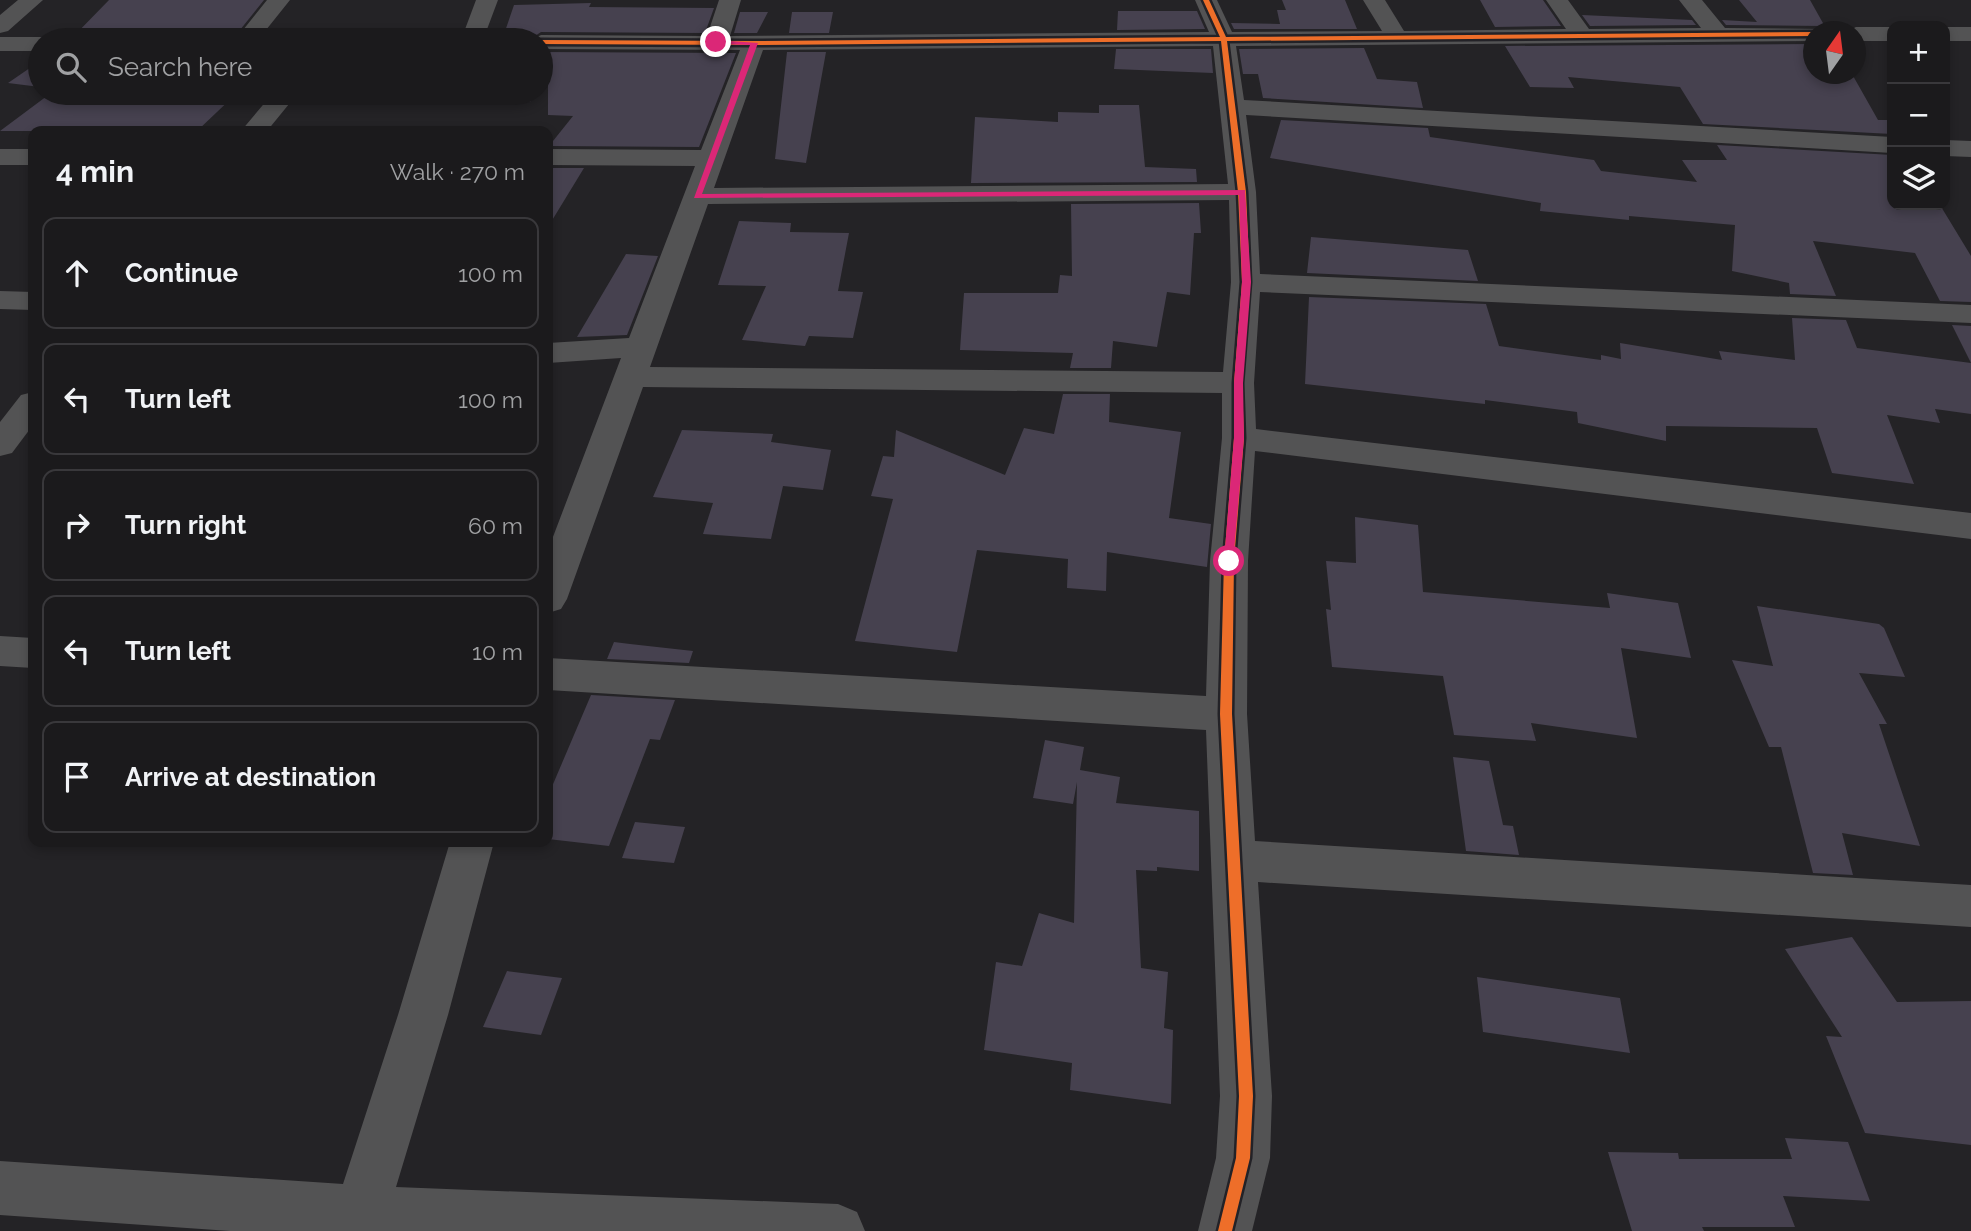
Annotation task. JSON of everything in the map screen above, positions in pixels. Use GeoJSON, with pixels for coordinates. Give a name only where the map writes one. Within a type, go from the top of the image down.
{"type":"FeatureCollection","features":[{"type":"Feature","properties":{"kind":"street"},"geometry":{"type":"LineString","coordinates":[[0,26],[32,0]]}},
{"type":"Feature","properties":{"kind":"street"},"geometry":{"type":"LineString","coordinates":[[256,28],[279,0]]}},
{"type":"Feature","properties":{"kind":"street"},"geometry":{"type":"LineString","coordinates":[[476,28],[487,0]]}},
{"type":"Feature","properties":{"kind":"street"},"geometry":{"type":"LineString","coordinates":[[716,42],[730,0]]}},
{"type":"Feature","properties":{"kind":"street"},"geometry":{"type":"LineString","coordinates":[[1206,0],[1224,39],[1242,192],[1246,282],[1238,383],[1239,438],[1229,561],[1226,714],[1246,1096],[1243,1158],[1225,1231]]}},
{"type":"Feature","properties":{"kind":"street"},"geometry":{"type":"LineString","coordinates":[[1374,0],[1398,39]]}},
{"type":"Feature","properties":{"kind":"street"},"geometry":{"type":"LineString","coordinates":[[1557,0],[1582,36]]}},
{"type":"Feature","properties":{"kind":"street"},"geometry":{"type":"LineString","coordinates":[[1690,0],[1718,34]]}},
{"type":"Feature","properties":{"kind":"street"},"geometry":{"type":"LineString","coordinates":[[553,42],[1398,39],[1803,34]]}},
{"type":"Feature","properties":{"kind":"street"},"geometry":{"type":"LineString","coordinates":[[1866,34],[1887,34]]}},
{"type":"Feature","properties":{"kind":"street"},"geometry":{"type":"LineString","coordinates":[[1950,34],[1971,34]]}},
{"type":"Feature","properties":{"kind":"street"},"geometry":{"type":"LineString","coordinates":[[553,585],[754,43]]}},
{"type":"Feature","properties":{"kind":"street"},"geometry":{"type":"LineString","coordinates":[[0,44],[28,44]]}},
{"type":"Feature","properties":{"kind":"street"},"geometry":{"type":"LineString","coordinates":[[258,126],[276,105]]}},
{"type":"Feature","properties":{"kind":"street"},"geometry":{"type":"LineString","coordinates":[[1233,107],[1887,145]]}},
{"type":"Feature","properties":{"kind":"street"},"geometry":{"type":"LineString","coordinates":[[1950,148],[1971,149]]}},
{"type":"Feature","properties":{"kind":"street"},"geometry":{"type":"LineString","coordinates":[[0,157],[28,157]]}},
{"type":"Feature","properties":{"kind":"street"},"geometry":{"type":"LineString","coordinates":[[553,158],[710,158]]}},
{"type":"Feature","properties":{"kind":"street"},"geometry":{"type":"LineString","coordinates":[[697,196],[1242,192]]}},
{"type":"Feature","properties":{"kind":"street"},"geometry":{"type":"LineString","coordinates":[[1246,282],[1971,314]]}},
{"type":"Feature","properties":{"kind":"street"},"geometry":{"type":"LineString","coordinates":[[0,300],[28,301]]}},
{"type":"Feature","properties":{"kind":"street"},"geometry":{"type":"LineString","coordinates":[[553,354],[636,362],[1238,383]]}},
{"type":"Feature","properties":{"kind":"street"},"geometry":{"type":"LineString","coordinates":[[0,445],[28,409]]}},
{"type":"Feature","properties":{"kind":"street"},"geometry":{"type":"LineString","coordinates":[[1239,438],[1971,526]]}},
{"type":"Feature","properties":{"kind":"street"},"geometry":{"type":"LineString","coordinates":[[0,651],[28,653]]}},
{"type":"Feature","properties":{"kind":"street"},"geometry":{"type":"LineString","coordinates":[[553,674],[1226,714]]}},
{"type":"Feature","properties":{"kind":"street"},"geometry":{"type":"LineString","coordinates":[[358,1222],[423,1015],[471,847]]}},
{"type":"Feature","properties":{"kind":"street"},"geometry":{"type":"LineString","coordinates":[[1232,860],[1971,906]]}},
{"type":"Feature","properties":{"kind":"street"},"geometry":{"type":"LineString","coordinates":[[0,1188],[358,1222],[838,1231]]}},
{"type":"Feature","properties":{"kind":"building"},"geometry":{"type":"Polygon","coordinates":[[[109,0],[264,0],[242,28],[82,28],[109,0]]]}},
{"type":"Feature","properties":{"kind":"building"},"geometry":{"type":"Polygon","coordinates":[[[1282,0],[1345,0],[1357,29],[1234,29],[1231,23],[1280,24],[1277,10],[1286,10],[1282,0]]]}},
{"type":"Feature","properties":{"kind":"building"},"geometry":{"type":"Polygon","coordinates":[[[1480,0],[1543,0],[1561,26],[1495,27],[1480,0]]]}},
{"type":"Feature","properties":{"kind":"building"},"geometry":{"type":"Polygon","coordinates":[[[1739,0],[1810,0],[1822,21],[1803,21],[1803,26],[1726,25],[1722,20],[1757,22],[1739,0]]]}},
{"type":"Feature","properties":{"kind":"building"},"geometry":{"type":"Polygon","coordinates":[[[591,3],[589,7],[714,8],[705,33],[553,32],[553,28],[506,28],[514,5],[591,3]]]}},
{"type":"Feature","properties":{"kind":"building"},"geometry":{"type":"Polygon","coordinates":[[[1118,11],[1197,11],[1205,29],[1117,30],[1118,11]]]}},
{"type":"Feature","properties":{"kind":"building"},"geometry":{"type":"Polygon","coordinates":[[[740,12],[768,12],[757,33],[734,33],[740,12]]]}},
{"type":"Feature","properties":{"kind":"building"},"geometry":{"type":"Polygon","coordinates":[[[792,12],[833,12],[829,33],[789,33],[792,12]]]}},
{"type":"Feature","properties":{"kind":"building"},"geometry":{"type":"Polygon","coordinates":[[[1582,15],[1692,20],[1696,25],[1590,26],[1582,15]]]}},
{"type":"Feature","properties":{"kind":"building"},"geometry":{"type":"Polygon","coordinates":[[[1803,44],[1803,84],[1858,84],[1878,120],[1887,120],[1887,134],[1703,124],[1680,87],[1568,77],[1574,88],[1530,87],[1505,46],[1803,44]]]}},
{"type":"Feature","properties":{"kind":"building"},"geometry":{"type":"Polygon","coordinates":[[[1364,48],[1377,79],[1417,82],[1423,108],[1263,98],[1258,74],[1243,74],[1239,49],[1364,48]]]}},
{"type":"Feature","properties":{"kind":"building"},"geometry":{"type":"Polygon","coordinates":[[[1116,49],[1211,49],[1213,73],[1114,69],[1116,49]]]}},
{"type":"Feature","properties":{"kind":"building"},"geometry":{"type":"Polygon","coordinates":[[[553,52],[736,53],[699,147],[553,146],[553,141],[573,116],[548,115],[548,105],[553,105],[553,52]]]}},
{"type":"Feature","properties":{"kind":"building"},"geometry":{"type":"Polygon","coordinates":[[[787,52],[826,52],[806,163],[775,159],[787,52]]]}},
{"type":"Feature","properties":{"kind":"building"},"geometry":{"type":"Polygon","coordinates":[[[28,69],[28,86],[8,83],[28,69]]]}},
{"type":"Feature","properties":{"kind":"building"},"geometry":{"type":"Polygon","coordinates":[[[35,105],[224,105],[202,126],[28,126],[28,131],[0,131],[35,105]]]}},
{"type":"Feature","properties":{"kind":"building"},"geometry":{"type":"Polygon","coordinates":[[[1099,105],[1139,105],[1145,167],[1196,169],[1197,182],[971,183],[975,117],[1058,122],[1058,112],[1099,113],[1099,105]]]}},
{"type":"Feature","properties":{"kind":"building"},"geometry":{"type":"Polygon","coordinates":[[[1281,120],[1428,128],[1430,137],[1594,160],[1601,171],[1697,182],[1682,160],[1727,160],[1717,145],[1887,155],[1887,210],[1943,210],[1971,256],[1971,302],[1940,301],[1915,253],[1813,241],[1836,296],[1790,294],[1789,283],[1732,271],[1735,225],[1629,216],[1629,220],[1540,211],[1541,203],[1270,158],[1281,120]]]}},
{"type":"Feature","properties":{"kind":"building"},"geometry":{"type":"Polygon","coordinates":[[[553,168],[584,168],[553,219],[553,168]]]}},
{"type":"Feature","properties":{"kind":"building"},"geometry":{"type":"Polygon","coordinates":[[[1199,203],[1201,233],[1194,233],[1190,295],[1167,292],[1157,347],[1113,341],[1111,368],[1070,368],[1073,353],[960,350],[964,293],[1058,293],[1060,275],[1072,276],[1071,204],[1199,203]]]}},
{"type":"Feature","properties":{"kind":"building"},"geometry":{"type":"Polygon","coordinates":[[[739,221],[791,223],[790,232],[849,233],[838,291],[863,292],[853,338],[809,336],[805,346],[742,340],[766,286],[718,285],[739,221]]]}},
{"type":"Feature","properties":{"kind":"building"},"geometry":{"type":"Polygon","coordinates":[[[1311,237],[1468,250],[1478,281],[1307,273],[1311,237]]]}},
{"type":"Feature","properties":{"kind":"building"},"geometry":{"type":"Polygon","coordinates":[[[626,254],[658,256],[627,335],[577,337],[626,254]]]}},
{"type":"Feature","properties":{"kind":"building"},"geometry":{"type":"Polygon","coordinates":[[[1309,297],[1486,304],[1499,346],[1601,360],[1601,355],[1621,359],[1620,343],[1722,360],[1719,351],[1795,360],[1792,318],[1846,320],[1857,348],[1971,363],[1971,414],[1935,409],[1940,423],[1887,415],[1914,484],[1832,473],[1817,428],[1666,426],[1666,441],[1578,423],[1577,412],[1485,400],[1485,404],[1305,384],[1309,297]]]}},
{"type":"Feature","properties":{"kind":"building"},"geometry":{"type":"Polygon","coordinates":[[[1952,325],[1971,326],[1971,363],[1952,325]]]}},
{"type":"Feature","properties":{"kind":"building"},"geometry":{"type":"Polygon","coordinates":[[[1063,394],[1110,394],[1109,422],[1181,432],[1169,518],[1211,524],[1207,567],[1107,552],[1106,591],[1067,588],[1068,559],[977,550],[957,652],[855,641],[893,499],[871,496],[883,456],[894,457],[896,430],[1005,475],[1024,428],[1054,434],[1063,394]]]}},
{"type":"Feature","properties":{"kind":"building"},"geometry":{"type":"Polygon","coordinates":[[[682,430],[773,434],[771,442],[831,450],[823,490],[783,486],[771,539],[703,534],[713,503],[653,497],[682,430]]]}},
{"type":"Feature","properties":{"kind":"building"},"geometry":{"type":"Polygon","coordinates":[[[1355,517],[1418,525],[1423,592],[1610,608],[1607,593],[1678,603],[1691,658],[1621,648],[1637,738],[1531,723],[1536,741],[1454,735],[1443,676],[1332,667],[1326,609],[1331,610],[1326,561],[1356,563],[1355,517]]]}},
{"type":"Feature","properties":{"kind":"building"},"geometry":{"type":"Polygon","coordinates":[[[1757,606],[1879,624],[1884,628],[1905,677],[1859,673],[1887,724],[1879,724],[1920,846],[1842,833],[1853,875],[1813,873],[1781,747],[1769,747],[1732,660],[1773,666],[1757,606]]]}},
{"type":"Feature","properties":{"kind":"building"},"geometry":{"type":"Polygon","coordinates":[[[614,642],[693,651],[689,663],[607,659],[614,642]]]}},
{"type":"Feature","properties":{"kind":"building"},"geometry":{"type":"Polygon","coordinates":[[[591,695],[675,700],[660,740],[650,739],[609,846],[553,840],[553,784],[591,695]]]}},
{"type":"Feature","properties":{"kind":"building"},"geometry":{"type":"Polygon","coordinates":[[[1045,740],[1084,747],[1080,770],[1120,777],[1116,803],[1199,811],[1199,871],[1157,867],[1157,871],[1136,870],[1141,968],[1168,972],[1164,1028],[1173,1030],[1171,1104],[1070,1090],[1072,1063],[984,1050],[996,962],[1022,966],[1039,913],[1074,923],[1077,782],[1073,804],[1033,798],[1045,740]]]}},
{"type":"Feature","properties":{"kind":"building"},"geometry":{"type":"Polygon","coordinates":[[[1453,757],[1489,761],[1503,825],[1513,826],[1519,855],[1466,851],[1453,757]]]}},
{"type":"Feature","properties":{"kind":"building"},"geometry":{"type":"Polygon","coordinates":[[[635,822],[685,827],[674,863],[622,858],[635,822]]]}},
{"type":"Feature","properties":{"kind":"building"},"geometry":{"type":"Polygon","coordinates":[[[1852,937],[1897,1002],[1971,1001],[1971,1145],[1865,1133],[1826,1036],[1842,1037],[1785,949],[1852,937]]]}},
{"type":"Feature","properties":{"kind":"building"},"geometry":{"type":"Polygon","coordinates":[[[507,971],[562,978],[541,1035],[483,1027],[507,971]]]}},
{"type":"Feature","properties":{"kind":"building"},"geometry":{"type":"Polygon","coordinates":[[[1477,977],[1620,998],[1630,1053],[1483,1032],[1477,977]]]}},
{"type":"Feature","properties":{"kind":"building"},"geometry":{"type":"Polygon","coordinates":[[[1785,1138],[1848,1142],[1870,1201],[1783,1196],[1795,1227],[1702,1227],[1704,1231],[1632,1231],[1608,1152],[1678,1153],[1679,1159],[1792,1159],[1785,1138]]]}},
{"type":"Feature","properties":{"kind":"cycle path"},"geometry":{"type":"LineString","coordinates":[[1206,0],[1224,39],[1242,192],[1246,282],[1238,383],[1239,438],[1229,561],[1226,714],[1246,1096],[1243,1158],[1225,1231]]}},
{"type":"Feature","properties":{"kind":"cycle path"},"geometry":{"type":"LineString","coordinates":[[553,42],[754,43],[1803,34]]}},
{"type":"Feature","properties":{"kind":"route"},"geometry":{"type":"LineString","coordinates":[[716,42],[754,43],[697,196],[1242,192],[1246,282],[1238,383],[1239,438],[1229,561]]}}]}
